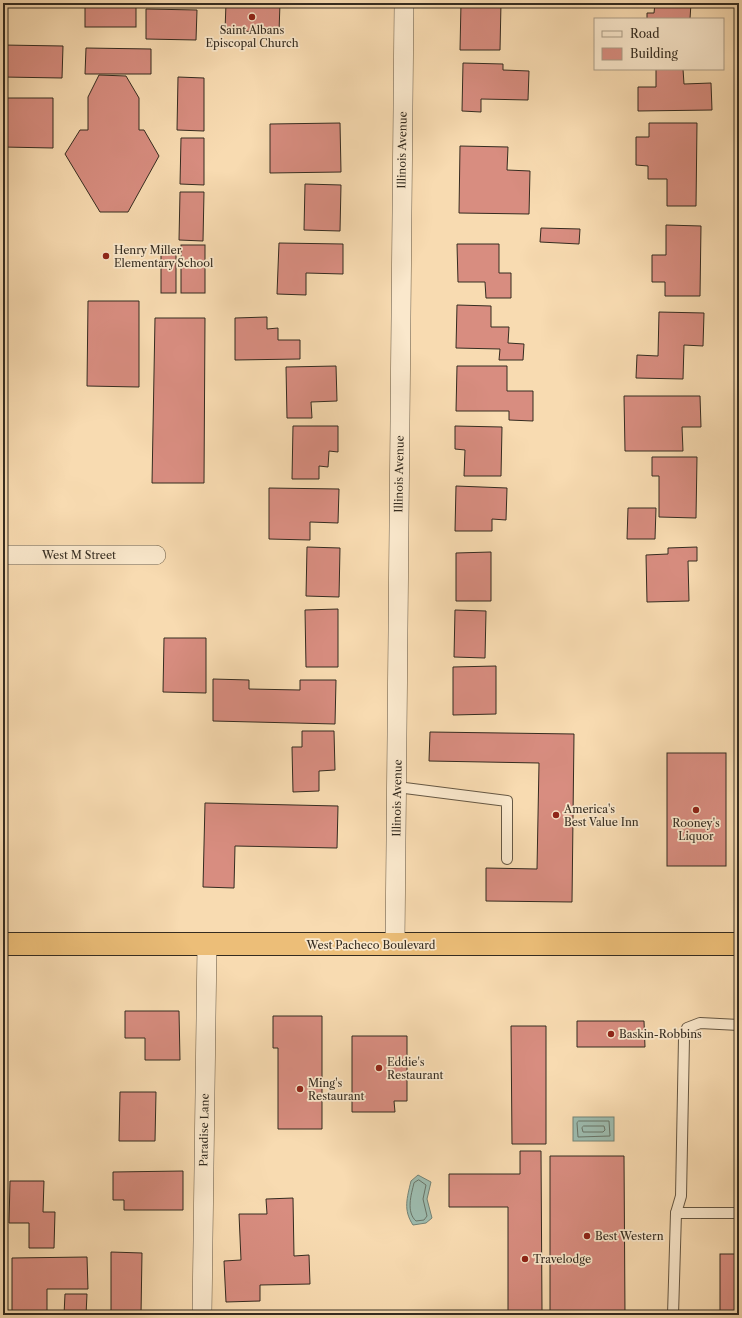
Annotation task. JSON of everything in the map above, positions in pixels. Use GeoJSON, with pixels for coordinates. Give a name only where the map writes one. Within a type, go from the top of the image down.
{"type":"FeatureCollection","features":[{"type":"Feature","properties":{"kind":"highway","name":"West Pacheco Boulevard"},"geometry":{"type":"LineString","coordinates":[[3,944],[739,944]]}},
{"type":"Feature","properties":{"kind":"street","name":"Illinois Avenue"},"geometry":{"type":"LineString","coordinates":[[395,945],[404,3]]}},
{"type":"Feature","properties":{"kind":"street","name":"West M Street"},"geometry":{"type":"LineString","coordinates":[[3,555],[156,555]]}},
{"type":"Feature","properties":{"kind":"street","name":"Paradise Lane"},"geometry":{"type":"LineString","coordinates":[[202,1315],[206,944]]}},
{"type":"Feature","properties":{"kind":"lane"},"geometry":{"type":"LineString","coordinates":[[397,787],[507,801],[507,859]]}},
{"type":"Feature","properties":{"kind":"lane"},"geometry":{"type":"LineString","coordinates":[[672,1315],[676,1213],[681,1196],[684,1038],[687,1028],[700,1023],[739,1024]]}},
{"type":"Feature","properties":{"kind":"lane"},"geometry":{"type":"LineString","coordinates":[[676,1213],[739,1213]]}},
{"type":"Feature","properties":{"kind":"water"},"geometry":{"type":"Polygon","coordinates":[[[573,1117],[614,1117],[614,1141],[573,1141],[573,1117]]]}},
{"type":"Feature","properties":{"kind":"water"},"geometry":{"type":"Polygon","coordinates":[[[418,1175],[431,1182],[427,1199],[432,1218],[426,1223],[413,1225],[408,1214],[407,1198],[411,1181],[418,1175]]]}},
{"type":"Feature","properties":{"kind":"building"},"geometry":{"type":"Polygon","coordinates":[[[85,3],[136,3],[136,27],[85,27],[85,3]]]}},
{"type":"Feature","properties":{"kind":"building","name":"Saint Albans Episcopal Church"},"geometry":{"type":"Polygon","coordinates":[[[226,3],[280,3],[279,32],[225,31],[226,3]]]}},
{"type":"Feature","properties":{"kind":"building"},"geometry":{"type":"Polygon","coordinates":[[[461,3],[501,3],[500,50],[460,50],[461,3]]]}},
{"type":"Feature","properties":{"kind":"building"},"geometry":{"type":"Polygon","coordinates":[[[655,3],[691,3],[690,18],[647,18],[647,13],[654,13],[655,3]]]}},
{"type":"Feature","properties":{"kind":"building"},"geometry":{"type":"Polygon","coordinates":[[[146,9],[197,10],[196,40],[146,39],[146,9]]]}},
{"type":"Feature","properties":{"kind":"building"},"geometry":{"type":"Polygon","coordinates":[[[3,45],[63,46],[62,78],[3,77],[3,45]]]}},
{"type":"Feature","properties":{"kind":"building"},"geometry":{"type":"Polygon","coordinates":[[[86,48],[151,49],[151,74],[85,74],[86,48]]]}},
{"type":"Feature","properties":{"kind":"building"},"geometry":{"type":"Polygon","coordinates":[[[463,63],[503,64],[503,70],[529,71],[528,100],[481,99],[481,112],[462,111],[463,63]]]}},
{"type":"Feature","properties":{"kind":"building"},"geometry":{"type":"Polygon","coordinates":[[[656,70],[683,70],[684,84],[711,83],[712,110],[638,111],[638,87],[656,87],[656,70]]]}},
{"type":"Feature","properties":{"kind":"building"},"geometry":{"type":"Polygon","coordinates":[[[99,75],[126,76],[139,98],[139,130],[144,130],[159,156],[128,212],[100,212],[65,154],[80,130],[88,130],[88,97],[99,75]]]}},
{"type":"Feature","properties":{"kind":"building"},"geometry":{"type":"Polygon","coordinates":[[[178,77],[204,78],[204,131],[177,130],[178,77]]]}},
{"type":"Feature","properties":{"kind":"building"},"geometry":{"type":"Polygon","coordinates":[[[3,98],[53,98],[53,148],[3,147],[3,98]]]}},
{"type":"Feature","properties":{"kind":"building"},"geometry":{"type":"Polygon","coordinates":[[[340,123],[341,172],[270,173],[270,124],[340,123]]]}},
{"type":"Feature","properties":{"kind":"building"},"geometry":{"type":"Polygon","coordinates":[[[649,123],[697,123],[696,206],[667,206],[667,179],[648,179],[648,166],[636,165],[636,137],[649,137],[649,123]]]}},
{"type":"Feature","properties":{"kind":"building"},"geometry":{"type":"Polygon","coordinates":[[[181,138],[204,138],[204,185],[180,184],[181,138]]]}},
{"type":"Feature","properties":{"kind":"building"},"geometry":{"type":"Polygon","coordinates":[[[460,146],[508,147],[507,170],[530,171],[529,214],[459,213],[460,146]]]}},
{"type":"Feature","properties":{"kind":"building"},"geometry":{"type":"Polygon","coordinates":[[[305,184],[341,185],[340,231],[304,230],[305,184]]]}},
{"type":"Feature","properties":{"kind":"building"},"geometry":{"type":"Polygon","coordinates":[[[180,192],[204,192],[203,241],[179,240],[180,192]]]}},
{"type":"Feature","properties":{"kind":"building"},"geometry":{"type":"Polygon","coordinates":[[[666,225],[701,226],[700,296],[665,296],[665,282],[652,282],[652,255],[666,255],[666,225]]]}},
{"type":"Feature","properties":{"kind":"building"},"geometry":{"type":"Polygon","coordinates":[[[541,228],[580,229],[579,244],[540,242],[541,228]]]}},
{"type":"Feature","properties":{"kind":"building"},"geometry":{"type":"Polygon","coordinates":[[[279,243],[343,244],[343,274],[306,273],[306,295],[277,294],[279,243]]]}},
{"type":"Feature","properties":{"kind":"building"},"geometry":{"type":"Polygon","coordinates":[[[457,244],[499,244],[499,273],[511,273],[511,298],[486,298],[485,282],[458,282],[457,244]]]}},
{"type":"Feature","properties":{"kind":"building"},"geometry":{"type":"Polygon","coordinates":[[[181,245],[205,245],[205,293],[181,293],[181,245]]]}},
{"type":"Feature","properties":{"kind":"building"},"geometry":{"type":"Polygon","coordinates":[[[161,248],[176,248],[176,293],[161,293],[161,248]]]}},
{"type":"Feature","properties":{"kind":"building"},"geometry":{"type":"Polygon","coordinates":[[[88,301],[139,301],[139,387],[87,386],[88,301]]]}},
{"type":"Feature","properties":{"kind":"building"},"geometry":{"type":"Polygon","coordinates":[[[457,305],[491,306],[491,327],[509,327],[508,343],[524,344],[523,360],[499,360],[500,349],[456,348],[457,305]]]}},
{"type":"Feature","properties":{"kind":"building"},"geometry":{"type":"Polygon","coordinates":[[[659,312],[704,313],[703,346],[684,345],[683,379],[636,378],[637,355],[658,356],[659,312]]]}},
{"type":"Feature","properties":{"kind":"building"},"geometry":{"type":"Polygon","coordinates":[[[267,317],[267,329],[278,328],[278,340],[300,340],[300,359],[235,360],[235,318],[267,317]]]}},
{"type":"Feature","properties":{"kind":"building"},"geometry":{"type":"Polygon","coordinates":[[[155,318],[205,318],[204,483],[152,483],[155,318]]]}},
{"type":"Feature","properties":{"kind":"building"},"geometry":{"type":"Polygon","coordinates":[[[336,366],[337,401],[311,402],[312,418],[287,418],[286,367],[336,366]]]}},
{"type":"Feature","properties":{"kind":"building"},"geometry":{"type":"Polygon","coordinates":[[[457,366],[507,366],[507,391],[533,391],[533,421],[509,420],[509,411],[456,411],[457,366]]]}},
{"type":"Feature","properties":{"kind":"building"},"geometry":{"type":"Polygon","coordinates":[[[624,396],[700,396],[701,427],[682,427],[683,451],[625,451],[624,396]]]}},
{"type":"Feature","properties":{"kind":"building"},"geometry":{"type":"Polygon","coordinates":[[[293,426],[338,426],[338,452],[329,451],[328,467],[319,466],[319,479],[292,479],[293,426]]]}},
{"type":"Feature","properties":{"kind":"building"},"geometry":{"type":"Polygon","coordinates":[[[455,426],[502,427],[501,476],[464,476],[465,450],[455,449],[455,426]]]}},
{"type":"Feature","properties":{"kind":"building"},"geometry":{"type":"Polygon","coordinates":[[[652,457],[697,457],[696,518],[659,517],[659,476],[652,476],[652,457]]]}},
{"type":"Feature","properties":{"kind":"building"},"geometry":{"type":"Polygon","coordinates":[[[456,486],[507,488],[506,520],[492,519],[492,531],[455,531],[456,486]]]}},
{"type":"Feature","properties":{"kind":"building"},"geometry":{"type":"Polygon","coordinates":[[[269,488],[339,489],[338,523],[310,522],[310,540],[269,539],[269,488]]]}},
{"type":"Feature","properties":{"kind":"building"},"geometry":{"type":"Polygon","coordinates":[[[628,508],[656,508],[655,539],[627,539],[628,508]]]}},
{"type":"Feature","properties":{"kind":"building"},"geometry":{"type":"Polygon","coordinates":[[[307,547],[340,548],[339,597],[306,596],[307,547]]]}},
{"type":"Feature","properties":{"kind":"building"},"geometry":{"type":"Polygon","coordinates":[[[697,547],[697,561],[688,561],[689,601],[647,602],[646,555],[668,554],[668,548],[697,547]]]}},
{"type":"Feature","properties":{"kind":"building"},"geometry":{"type":"Polygon","coordinates":[[[491,552],[491,601],[456,601],[456,553],[491,552]]]}},
{"type":"Feature","properties":{"kind":"building"},"geometry":{"type":"Polygon","coordinates":[[[338,609],[338,667],[306,667],[305,610],[338,609]]]}},
{"type":"Feature","properties":{"kind":"building"},"geometry":{"type":"Polygon","coordinates":[[[455,610],[486,611],[485,658],[454,657],[455,610]]]}},
{"type":"Feature","properties":{"kind":"building"},"geometry":{"type":"Polygon","coordinates":[[[164,638],[206,638],[206,693],[163,692],[164,638]]]}},
{"type":"Feature","properties":{"kind":"building"},"geometry":{"type":"Polygon","coordinates":[[[496,666],[496,714],[453,715],[453,667],[496,666]]]}},
{"type":"Feature","properties":{"kind":"building"},"geometry":{"type":"Polygon","coordinates":[[[213,679],[249,680],[249,689],[300,690],[300,680],[336,680],[335,724],[213,721],[213,679]]]}},
{"type":"Feature","properties":{"kind":"building"},"geometry":{"type":"Polygon","coordinates":[[[302,731],[334,731],[335,770],[319,771],[319,791],[293,792],[292,747],[302,747],[302,731]]]}},
{"type":"Feature","properties":{"kind":"building","name":"America's Best Value Inn"},"geometry":{"type":"Polygon","coordinates":[[[430,732],[574,734],[572,902],[486,901],[486,868],[537,869],[539,763],[429,761],[430,732]]]}},
{"type":"Feature","properties":{"kind":"building","name":"Rooney's Liquor"},"geometry":{"type":"Polygon","coordinates":[[[667,753],[726,753],[726,866],[667,866],[667,753]]]}},
{"type":"Feature","properties":{"kind":"building"},"geometry":{"type":"Polygon","coordinates":[[[205,803],[338,806],[337,848],[235,846],[234,888],[203,887],[205,803]]]}},
{"type":"Feature","properties":{"kind":"building"},"geometry":{"type":"Polygon","coordinates":[[[125,1011],[179,1011],[180,1060],[145,1060],[145,1038],[125,1038],[125,1011]]]}},
{"type":"Feature","properties":{"kind":"building","name":"Ming's Restaurant"},"geometry":{"type":"Polygon","coordinates":[[[273,1016],[322,1016],[322,1129],[278,1129],[278,1048],[273,1048],[273,1016]]]}},
{"type":"Feature","properties":{"kind":"building","name":"Baskin-Robbins"},"geometry":{"type":"Polygon","coordinates":[[[577,1021],[644,1021],[645,1047],[577,1047],[577,1021]]]}},
{"type":"Feature","properties":{"kind":"building"},"geometry":{"type":"Polygon","coordinates":[[[511,1026],[546,1026],[546,1144],[512,1144],[511,1026]]]}},
{"type":"Feature","properties":{"kind":"building","name":"Eddie's Restaurant"},"geometry":{"type":"Polygon","coordinates":[[[352,1036],[407,1036],[407,1101],[394,1101],[395,1112],[352,1112],[352,1036]]]}},
{"type":"Feature","properties":{"kind":"building"},"geometry":{"type":"Polygon","coordinates":[[[120,1092],[156,1092],[155,1141],[119,1141],[120,1092]]]}},
{"type":"Feature","properties":{"kind":"building","name":"Travelodge"},"geometry":{"type":"Polygon","coordinates":[[[520,1151],[541,1151],[542,1311],[508,1311],[508,1207],[449,1207],[449,1174],[520,1174],[520,1151]]]}},
{"type":"Feature","properties":{"kind":"building","name":"Best Western"},"geometry":{"type":"Polygon","coordinates":[[[550,1156],[624,1156],[625,1315],[550,1315],[550,1156]]]}},
{"type":"Feature","properties":{"kind":"building"},"geometry":{"type":"Polygon","coordinates":[[[183,1171],[183,1210],[124,1210],[124,1200],[113,1200],[113,1172],[183,1171]]]}},
{"type":"Feature","properties":{"kind":"building"},"geometry":{"type":"Polygon","coordinates":[[[10,1181],[44,1181],[43,1212],[55,1212],[54,1248],[29,1248],[29,1223],[9,1223],[10,1181]]]}},
{"type":"Feature","properties":{"kind":"building"},"geometry":{"type":"Polygon","coordinates":[[[293,1198],[294,1256],[309,1255],[310,1284],[260,1285],[260,1301],[226,1302],[224,1261],[241,1260],[239,1214],[267,1214],[266,1199],[293,1198]]]}},
{"type":"Feature","properties":{"kind":"building"},"geometry":{"type":"Polygon","coordinates":[[[111,1252],[142,1253],[141,1315],[111,1315],[111,1252]]]}},
{"type":"Feature","properties":{"kind":"building"},"geometry":{"type":"Polygon","coordinates":[[[720,1254],[739,1254],[739,1315],[720,1315],[720,1254]]]}},
{"type":"Feature","properties":{"kind":"building"},"geometry":{"type":"Polygon","coordinates":[[[87,1257],[88,1289],[47,1289],[47,1315],[12,1315],[12,1258],[87,1257]]]}},
{"type":"Feature","properties":{"kind":"building"},"geometry":{"type":"Polygon","coordinates":[[[65,1294],[87,1294],[86,1315],[64,1315],[65,1294]]]}},
{"type":"Feature","properties":{"kind":"place","name":"Saint Albans Episcopal Church"},"geometry":{"type":"Point","coordinates":[252,17]}},
{"type":"Feature","properties":{"kind":"place","name":"Henry Miller Elementary School"},"geometry":{"type":"Point","coordinates":[106,256]}},
{"type":"Feature","properties":{"kind":"place","name":"Rooney's Liquor"},"geometry":{"type":"Point","coordinates":[696,810]}},
{"type":"Feature","properties":{"kind":"place","name":"America's Best Value Inn"},"geometry":{"type":"Point","coordinates":[556,815]}},
{"type":"Feature","properties":{"kind":"place","name":"Baskin-Robbins"},"geometry":{"type":"Point","coordinates":[611,1034]}},
{"type":"Feature","properties":{"kind":"place","name":"Eddie's Restaurant"},"geometry":{"type":"Point","coordinates":[379,1068]}},
{"type":"Feature","properties":{"kind":"place","name":"Ming's Restaurant"},"geometry":{"type":"Point","coordinates":[300,1089]}},
{"type":"Feature","properties":{"kind":"place","name":"Best Western"},"geometry":{"type":"Point","coordinates":[587,1236]}},
{"type":"Feature","properties":{"kind":"place","name":"Travelodge"},"geometry":{"type":"Point","coordinates":[525,1259]}}]}
